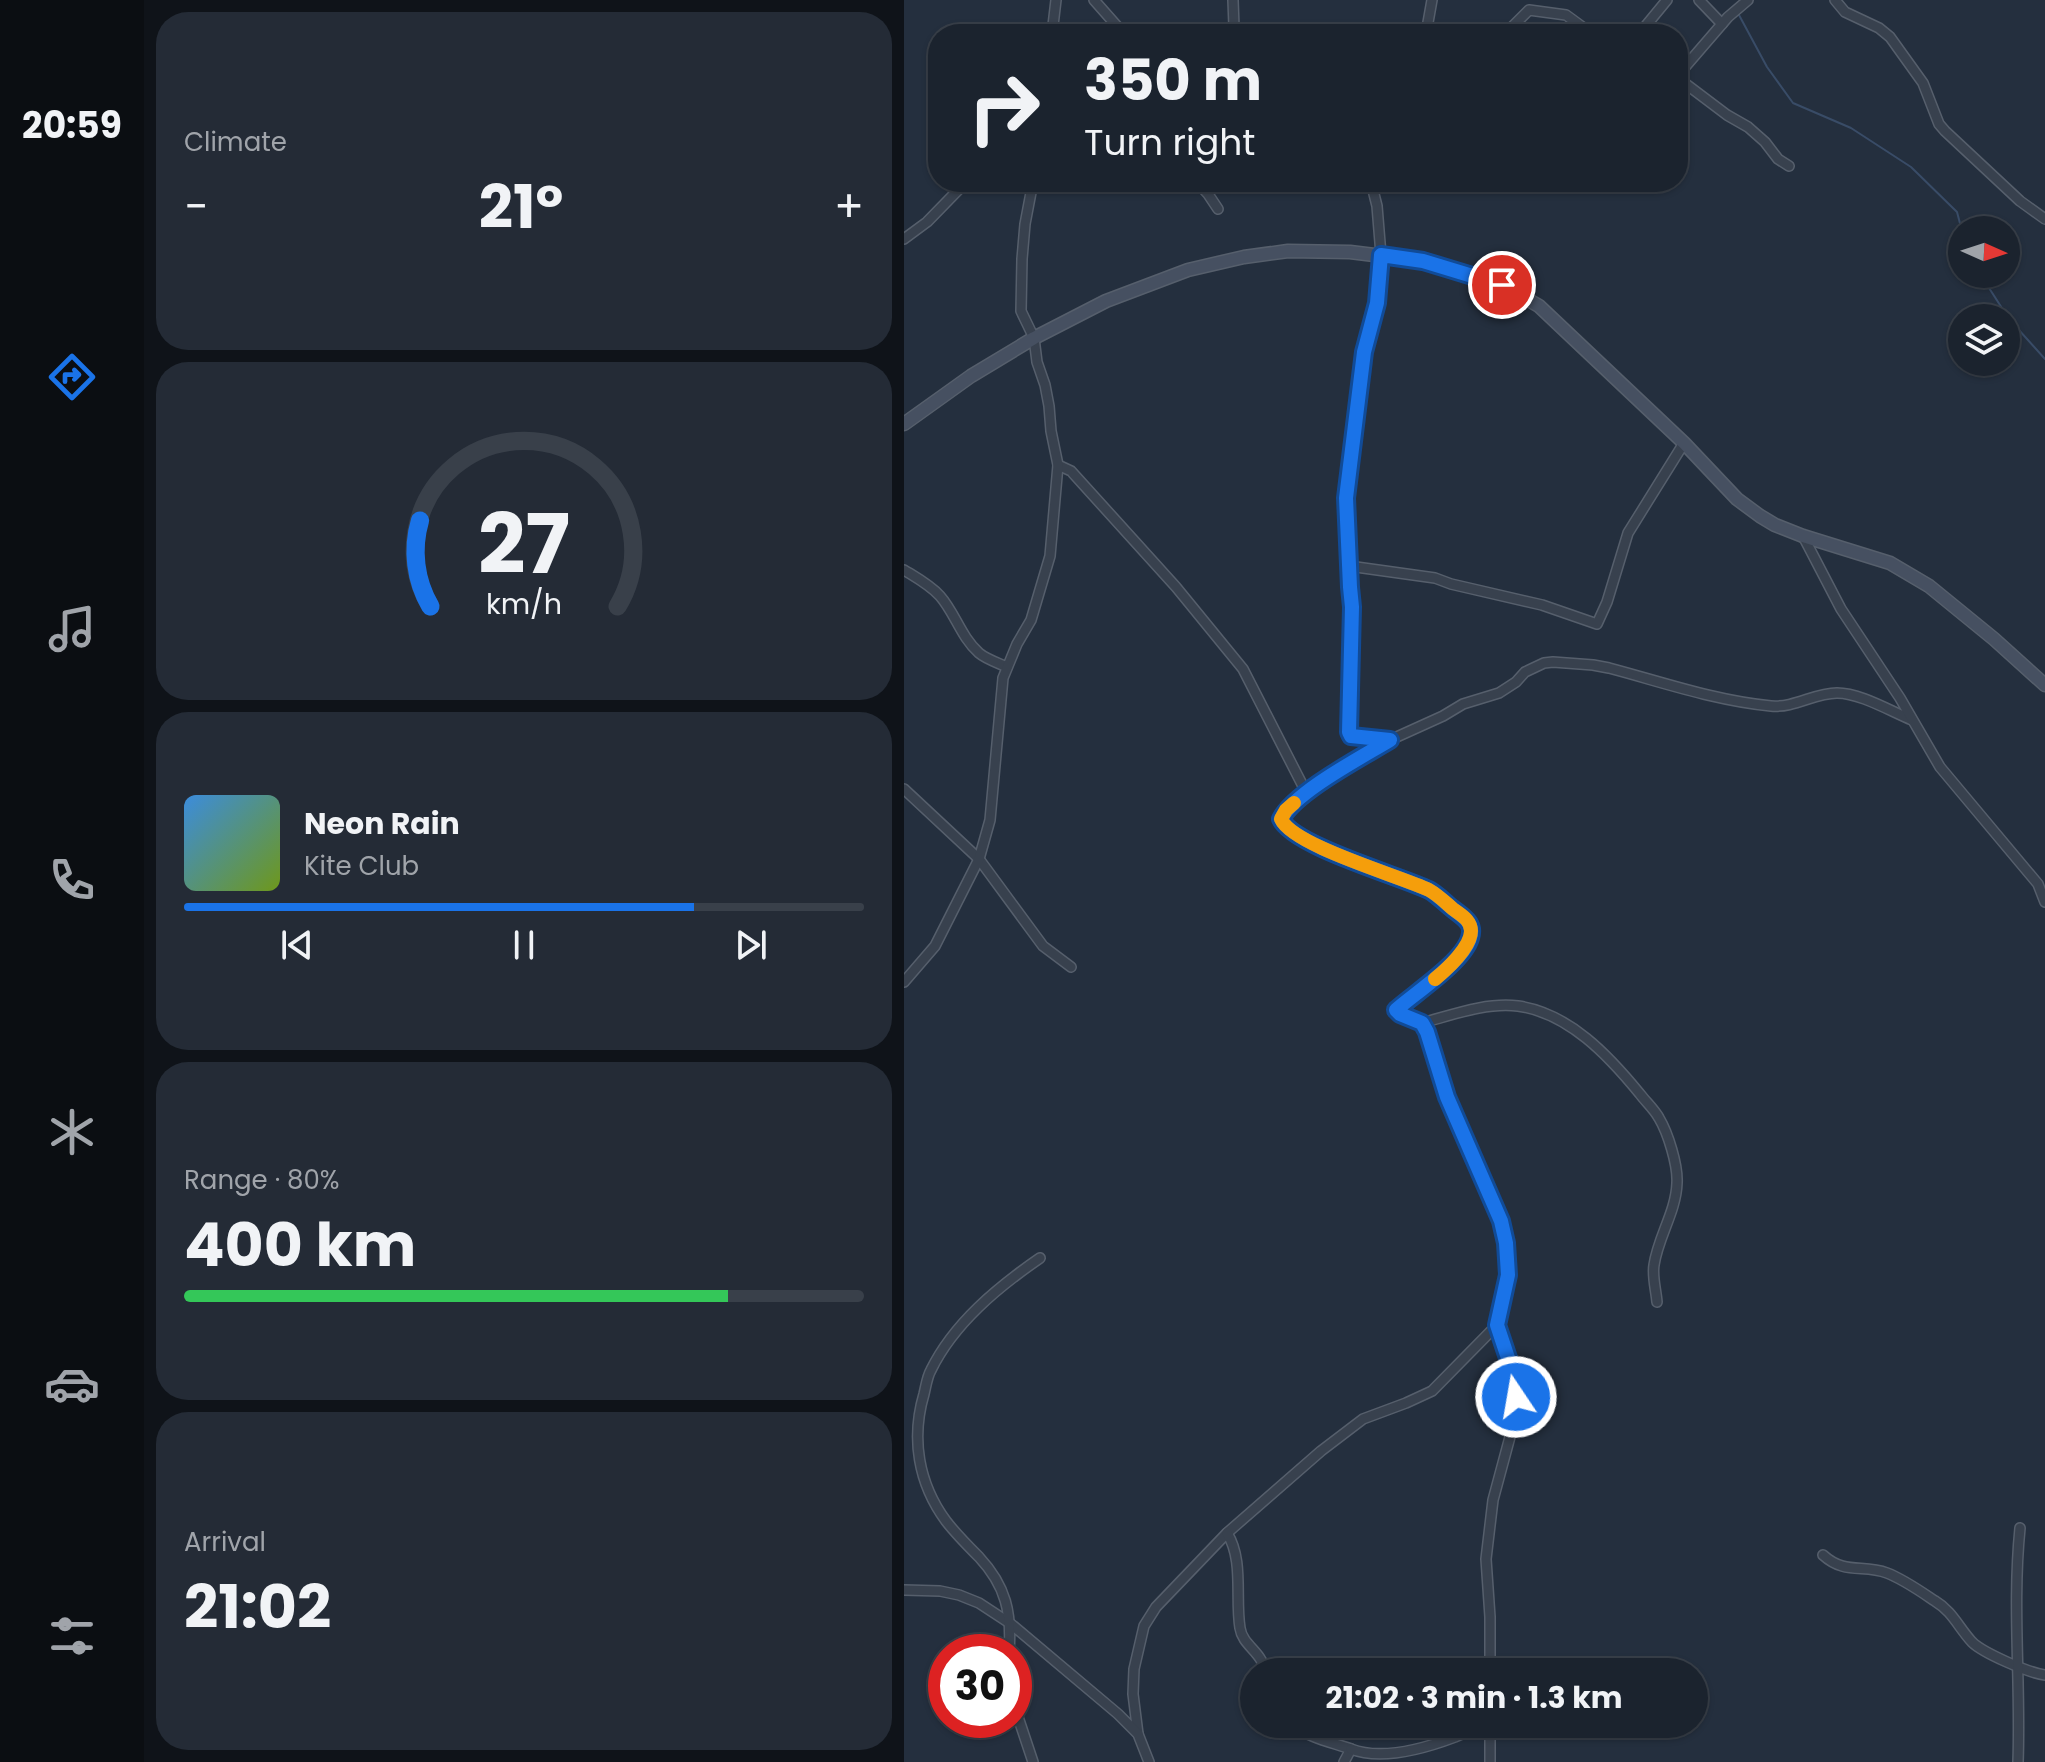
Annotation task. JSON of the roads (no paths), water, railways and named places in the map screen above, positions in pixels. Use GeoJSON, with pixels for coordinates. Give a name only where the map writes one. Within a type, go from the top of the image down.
{"type":"FeatureCollection","features":[{"type":"Feature","properties":{"kind":"main road"},"geometry":{"type":"LineString","coordinates":[[904,424],[971,376],[1034,338],[1106,301],[1202,267],[1288,251],[1330,251],[1423,261],[1502,285],[1539,306],[1684,443],[1737,499],[1775,525],[1890,563],[1929,586],[2045,685]]}},
{"type":"Feature","properties":{"kind":"street"},"geometry":{"type":"LineString","coordinates":[[1053,24],[1056,0]]}},
{"type":"Feature","properties":{"kind":"street"},"geometry":{"type":"LineString","coordinates":[[1094,0],[1115,24]]}},
{"type":"Feature","properties":{"kind":"street"},"geometry":{"type":"LineString","coordinates":[[1233,0],[1234,24]]}},
{"type":"Feature","properties":{"kind":"street"},"geometry":{"type":"LineString","coordinates":[[1428,24],[1432,0]]}},
{"type":"Feature","properties":{"kind":"street"},"geometry":{"type":"LineString","coordinates":[[1647,24],[1667,0]]}},
{"type":"Feature","properties":{"kind":"street"},"geometry":{"type":"LineString","coordinates":[[1699,0],[1722,24]]}},
{"type":"Feature","properties":{"kind":"street"},"geometry":{"type":"LineString","coordinates":[[1688,65],[1722,24],[1748,0]]}},
{"type":"Feature","properties":{"kind":"street"},"geometry":{"type":"LineString","coordinates":[[1835,0],[1845,12],[1879,28],[1890,37],[1923,83],[1939,124],[2020,201],[2045,219]]}},
{"type":"Feature","properties":{"kind":"street"},"geometry":{"type":"LineString","coordinates":[[1513,24],[1528,5],[1566,15],[1578,24]]}},
{"type":"Feature","properties":{"kind":"street"},"geometry":{"type":"LineString","coordinates":[[1688,85],[1748,127],[1778,159],[1789,166]]}},
{"type":"Feature","properties":{"kind":"street"},"geometry":{"type":"LineString","coordinates":[[904,239],[927,222],[956,192]]}},
{"type":"Feature","properties":{"kind":"street"},"geometry":{"type":"LineString","coordinates":[[904,982],[935,946],[979,859],[990,820],[1003,678],[1031,620],[1050,556],[1058,465],[1034,338],[1021,311],[1022,259],[1031,192]]}},
{"type":"Feature","properties":{"kind":"street"},"geometry":{"type":"LineString","coordinates":[[1206,192],[1218,209]]}},
{"type":"Feature","properties":{"kind":"street"},"geometry":{"type":"LineString","coordinates":[[1374,192],[1381,255],[1377,303],[1364,352],[1346,498],[1352,607],[1349,732],[1351,736],[1390,740]]}},
{"type":"Feature","properties":{"kind":"street"},"geometry":{"type":"LineString","coordinates":[[1349,566],[1435,578],[1542,605],[1597,624],[1628,533],[1684,443]]}},
{"type":"Feature","properties":{"kind":"street"},"geometry":{"type":"LineString","coordinates":[[1058,465],[1071,471],[1140,546],[1243,669],[1306,792]]}},
{"type":"Feature","properties":{"kind":"street"},"geometry":{"type":"LineString","coordinates":[[1803,536],[1841,609],[1900,698],[1940,767],[2038,884],[2045,902]]}},
{"type":"Feature","properties":{"kind":"street"},"geometry":{"type":"LineString","coordinates":[[904,570],[940,596],[961,631],[980,654],[1007,667]]}},
{"type":"Feature","properties":{"kind":"street"},"geometry":{"type":"LineString","coordinates":[[1657,1302],[1653,1269],[1672,1209],[1677,1181],[1670,1144],[1659,1117],[1607,1056],[1547,1014],[1518,1006],[1495,1006],[1422,1023],[1400,1014],[1396,1010],[1448,969],[1470,940],[1472,928],[1467,919],[1428,890],[1297,836],[1284,827],[1281,819],[1286,810],[1306,792],[1390,740],[1463,704],[1499,693],[1532,668],[1553,662],[1601,666],[1736,702],[1776,707],[1835,693],[1852,695],[1912,720]]}},
{"type":"Feature","properties":{"kind":"street"},"geometry":{"type":"LineString","coordinates":[[904,789],[979,859],[1043,946],[1071,967]]}},
{"type":"Feature","properties":{"kind":"street"},"geometry":{"type":"LineString","coordinates":[[1422,1023],[1447,1097],[1501,1221],[1506,1243],[1508,1275],[1497,1325],[1514,1376],[1516,1397],[1514,1422],[1493,1500],[1486,1559],[1490,1658]]}},
{"type":"Feature","properties":{"kind":"street"},"geometry":{"type":"LineString","coordinates":[[1010,1634],[1005,1599],[997,1581],[944,1519],[927,1488],[919,1462],[917,1434],[921,1402],[930,1371],[950,1340],[1005,1281],[1040,1258]]}},
{"type":"Feature","properties":{"kind":"street"},"geometry":{"type":"LineString","coordinates":[[1149,1762],[1138,1734],[1133,1694],[1134,1669],[1144,1626],[1168,1594],[1227,1533],[1321,1451],[1363,1419],[1432,1391],[1497,1325]]}},
{"type":"Feature","properties":{"kind":"street"},"geometry":{"type":"LineString","coordinates":[[2018,1762],[2016,1566],[2020,1528]]}},
{"type":"Feature","properties":{"kind":"street"},"geometry":{"type":"LineString","coordinates":[[1227,1533],[1233,1541],[1240,1633],[1260,1658]]}},
{"type":"Feature","properties":{"kind":"street"},"geometry":{"type":"LineString","coordinates":[[1823,1555],[1842,1567],[1885,1571],[1895,1576],[1950,1613],[1982,1650],[2025,1670],[2045,1675]]}},
{"type":"Feature","properties":{"kind":"street"},"geometry":{"type":"LineString","coordinates":[[904,1590],[940,1591],[979,1603],[1011,1624],[1138,1734]]}},
{"type":"Feature","properties":{"kind":"street"},"geometry":{"type":"LineString","coordinates":[[1025,1738],[1033,1762]]}},
{"type":"Feature","properties":{"kind":"street"},"geometry":{"type":"LineString","coordinates":[[1318,1738],[1363,1754],[1412,1750],[1453,1738]]}},
{"type":"Feature","properties":{"kind":"street"},"geometry":{"type":"LineString","coordinates":[[1490,1738],[1490,1762]]}},
{"type":"Feature","properties":{"kind":"street"},"geometry":{"type":"LineString","coordinates":[[1344,1762],[1351,1749]]}},
{"type":"Feature","properties":{"kind":"waterway"},"geometry":{"type":"LineString","coordinates":[[1739,15],[1767,67],[1793,103],[1851,128],[1911,167],[1958,216]]}},
{"type":"Feature","properties":{"kind":"waterway"},"geometry":{"type":"LineString","coordinates":[[1989,288],[2009,319],[2045,359]]}}]}
